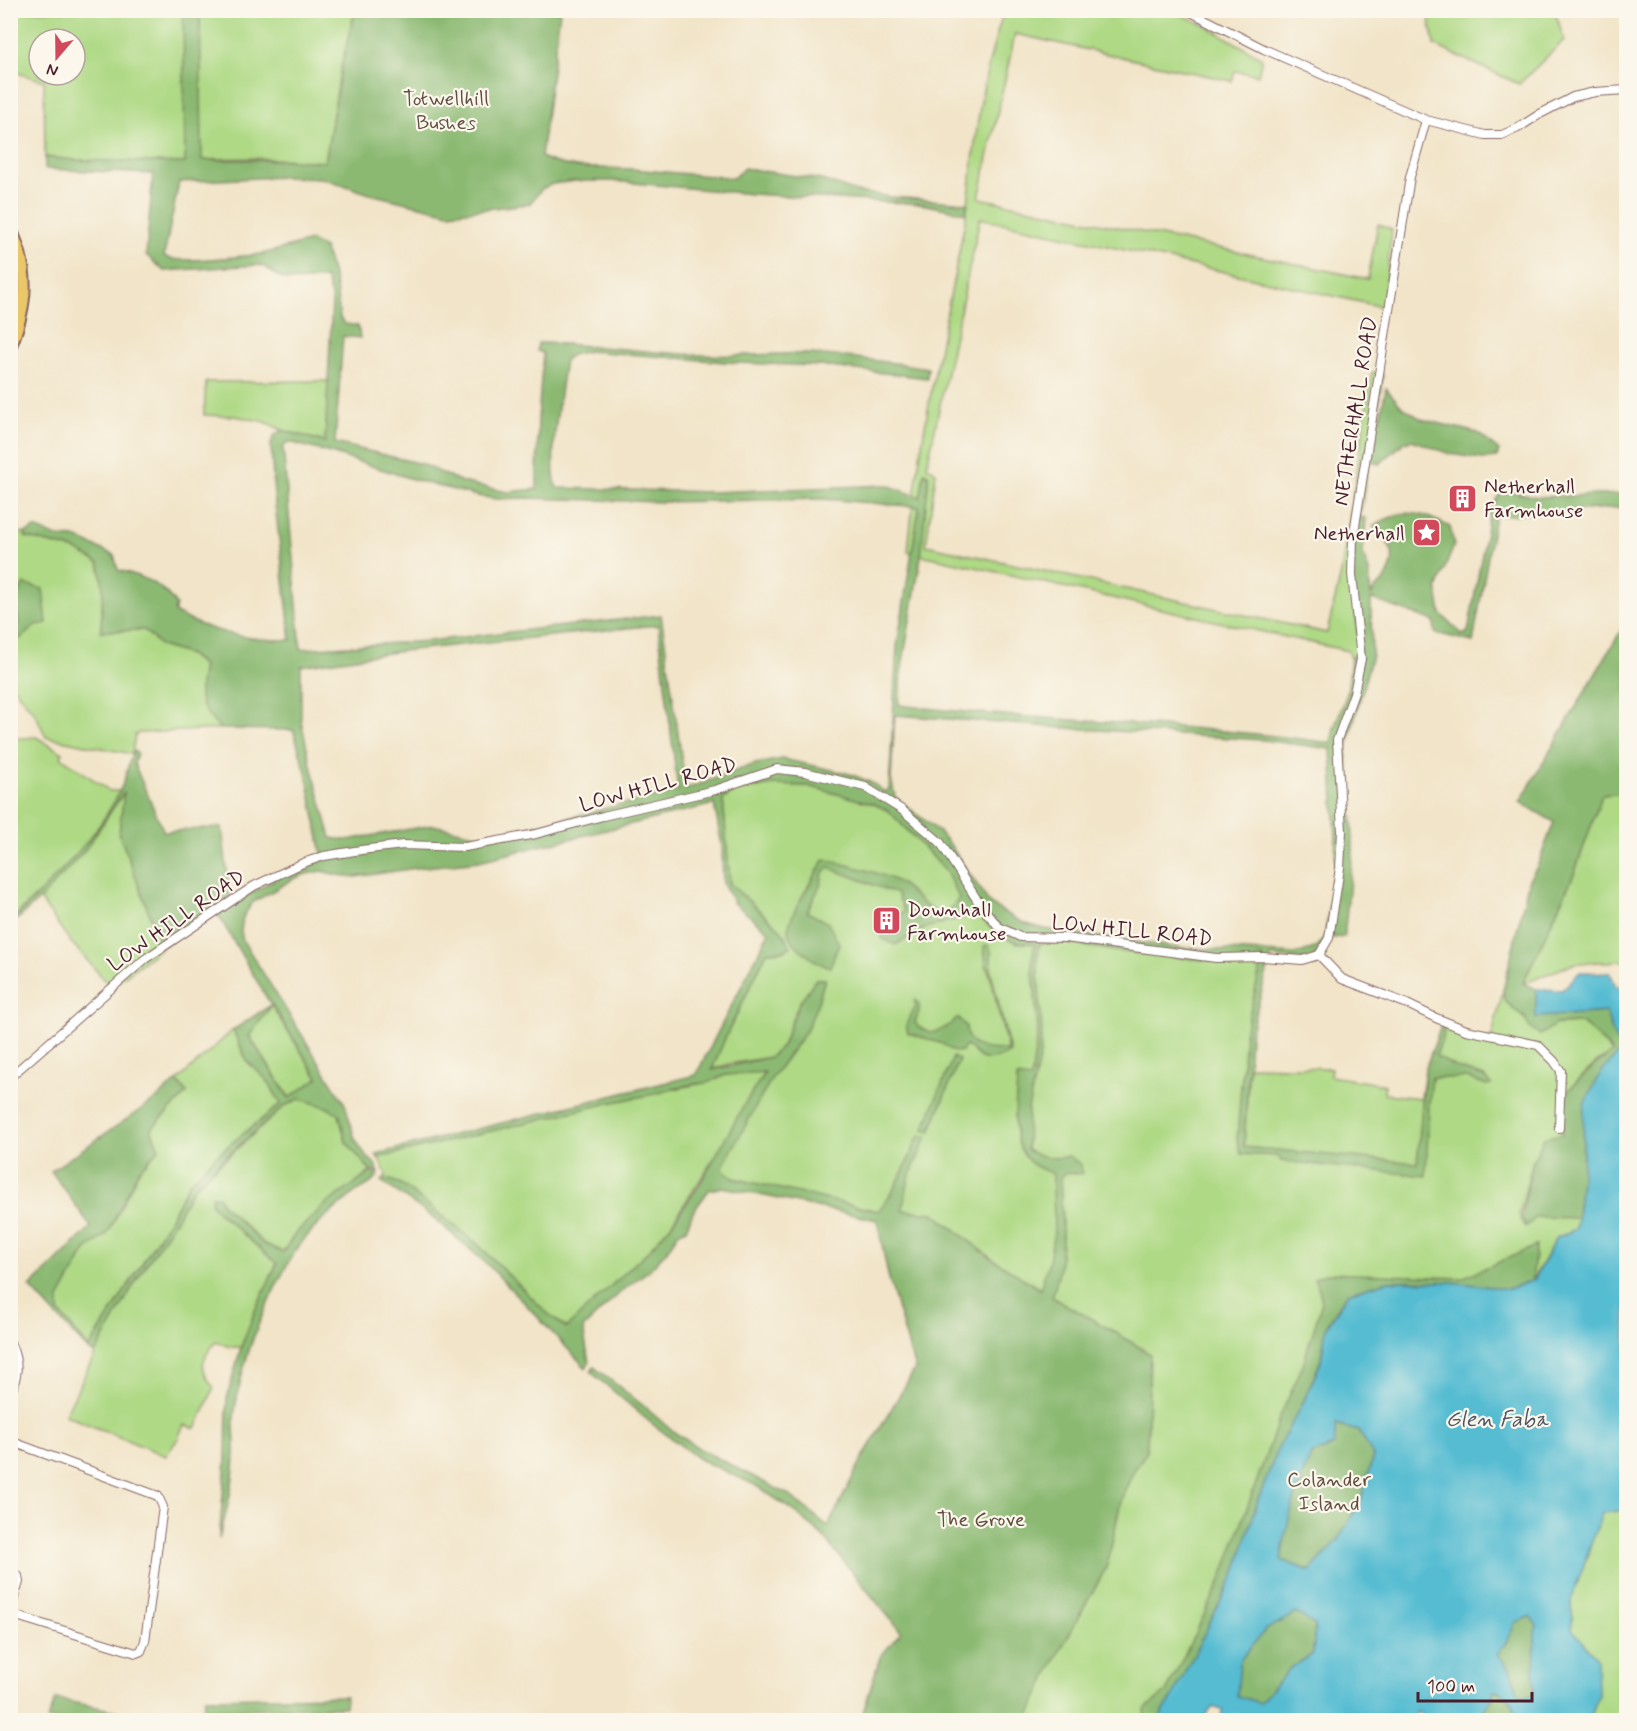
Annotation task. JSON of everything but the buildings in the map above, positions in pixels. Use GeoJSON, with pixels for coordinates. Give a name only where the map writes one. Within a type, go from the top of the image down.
{"type":"FeatureCollection","features":[{"type":"Feature","properties":{"kind":"main road"},"geometry":{"type":"LineString","coordinates":[[10,227],[22,260],[25,291],[22,315],[10,348]]}},
{"type":"Feature","properties":{"kind":"street"},"geometry":{"type":"LineString","coordinates":[[1187,10],[1264,49],[1426,120],[1485,135],[1502,135],[1573,97],[1595,92],[1626,90]]}},
{"type":"Feature","properties":{"kind":"street","name":"NETHERHALL ROAD"},"geometry":{"type":"LineString","coordinates":[[1319,955],[1329,938],[1340,868],[1342,831],[1337,740],[1354,693],[1361,659],[1352,574],[1353,539],[1410,177],[1426,120]]}},
{"type":"Feature","properties":{"kind":"street","name":"LOW HILL ROAD"},"geometry":{"type":"LineString","coordinates":[[10,1077],[145,959],[254,886],[303,863],[324,856],[361,850],[403,845],[465,847],[536,834],[715,790],[777,769],[805,772],[865,787],[902,810],[940,842],[981,906],[999,927],[1020,937],[1065,938],[1216,958],[1263,957],[1302,960],[1319,955]]}},
{"type":"Feature","properties":{"kind":"street"},"geometry":{"type":"LineString","coordinates":[[1319,955],[1342,979],[1405,1003],[1436,1018],[1466,1030],[1538,1045],[1561,1071],[1559,1128]]}},
{"type":"Feature","properties":{"kind":"street"},"geometry":{"type":"LineString","coordinates":[[10,1342],[18,1366],[18,1375],[10,1396]]}},
{"type":"Feature","properties":{"kind":"street"},"geometry":{"type":"LineString","coordinates":[[10,1441],[161,1498],[163,1507],[145,1641],[141,1651],[136,1653],[10,1613],[19,1582],[18,1576],[10,1574]]}},
{"type":"Feature","properties":{"kind":"green space"},"geometry":{"type":"Polygon","coordinates":[[[183,10],[200,11],[202,160],[325,162],[341,68],[355,11],[560,11],[541,157],[573,166],[733,178],[744,168],[822,180],[857,192],[967,203],[966,213],[921,204],[751,194],[614,181],[575,181],[552,184],[542,189],[529,204],[449,213],[370,194],[322,178],[277,177],[179,182],[164,256],[171,259],[195,260],[240,256],[267,253],[311,241],[324,248],[335,281],[340,318],[345,324],[358,326],[360,338],[343,336],[335,443],[422,464],[462,482],[507,492],[537,489],[538,419],[543,353],[537,351],[538,343],[701,355],[825,355],[928,368],[927,378],[821,366],[739,363],[589,351],[571,355],[565,360],[554,444],[554,477],[557,488],[712,492],[887,485],[920,497],[924,472],[929,475],[921,557],[901,673],[899,705],[1223,731],[1331,743],[1334,728],[1347,694],[1351,657],[1360,659],[1352,574],[1357,517],[1366,518],[1363,553],[1369,572],[1371,596],[1386,578],[1393,555],[1384,538],[1373,526],[1394,516],[1412,513],[1429,517],[1450,527],[1454,545],[1437,589],[1441,614],[1463,635],[1468,632],[1490,510],[1502,490],[1538,497],[1626,494],[1626,507],[1495,516],[1473,642],[1435,633],[1434,621],[1371,599],[1372,655],[1346,751],[1352,799],[1353,852],[1344,937],[1329,938],[1319,955],[1302,960],[1271,957],[1250,1034],[1244,1147],[1417,1163],[1425,1070],[1443,1021],[1444,1034],[1436,1056],[1455,1067],[1484,1077],[1491,1085],[1486,1086],[1468,1078],[1432,1078],[1426,1176],[1281,1161],[1278,1156],[1241,1154],[1237,1140],[1245,1034],[1263,957],[1257,957],[1253,965],[1115,951],[1070,943],[1040,943],[1037,959],[1042,1030],[1040,1054],[1028,1109],[1027,1150],[1048,1157],[1069,1156],[1081,1165],[1082,1174],[1067,1172],[1060,1177],[1061,1253],[1052,1297],[1150,1354],[1147,1451],[1134,1470],[1121,1500],[1107,1566],[1053,1663],[1027,1720],[861,1719],[880,1657],[901,1632],[823,1536],[793,1510],[755,1485],[699,1459],[651,1423],[591,1372],[594,1367],[671,1430],[700,1449],[789,1495],[828,1526],[863,1457],[915,1369],[888,1275],[877,1220],[723,1187],[709,1190],[693,1212],[686,1229],[678,1233],[666,1252],[648,1271],[623,1290],[583,1328],[589,1363],[586,1368],[488,1265],[431,1216],[381,1181],[385,1178],[401,1184],[475,1242],[546,1312],[566,1328],[647,1252],[670,1226],[698,1187],[765,1072],[726,1075],[707,1083],[613,1102],[378,1158],[376,1154],[696,1075],[769,932],[734,903],[723,884],[722,845],[714,804],[479,861],[356,877],[322,871],[306,874],[252,903],[243,917],[241,931],[243,941],[345,1104],[355,1139],[365,1155],[375,1164],[379,1173],[371,1171],[346,1142],[339,1114],[324,1106],[299,1099],[285,1106],[193,1188],[175,1221],[137,1279],[95,1354],[88,1350],[30,1287],[91,1227],[51,1171],[156,1099],[177,1081],[187,1093],[151,1129],[159,1149],[139,1170],[108,1233],[86,1250],[59,1299],[59,1312],[89,1348],[168,1222],[189,1183],[218,1154],[281,1104],[267,1080],[247,1061],[233,1030],[271,1005],[217,913],[282,875],[323,859],[306,772],[293,730],[221,729],[207,714],[201,700],[203,665],[190,655],[161,646],[144,630],[101,631],[103,587],[99,563],[76,550],[25,537],[26,533],[35,528],[57,537],[76,538],[114,555],[118,570],[143,578],[158,586],[176,605],[174,612],[201,625],[246,637],[291,640],[274,496],[271,444],[274,436],[282,430],[325,442],[332,301],[326,278],[288,280],[259,265],[164,271],[146,255],[153,174],[45,169],[45,157],[185,163],[183,10]],[[289,442],[283,447],[301,649],[428,641],[661,615],[686,789],[755,764],[783,759],[850,774],[870,782],[885,792],[889,789],[897,646],[919,507],[823,499],[662,502],[497,499],[415,480],[289,442]],[[658,625],[402,651],[301,666],[301,720],[331,838],[347,840],[433,825],[479,835],[504,833],[678,791],[658,625]],[[895,715],[891,779],[895,797],[938,831],[951,846],[990,904],[1023,923],[1045,929],[1171,947],[1296,954],[1315,948],[1325,936],[1335,865],[1336,837],[1331,749],[1263,740],[895,715]],[[774,785],[737,790],[723,799],[730,884],[781,930],[791,947],[782,951],[767,952],[712,1070],[770,1057],[782,1046],[799,1003],[816,979],[825,979],[806,1031],[773,1076],[722,1168],[733,1178],[878,1211],[896,1184],[919,1135],[927,1137],[910,1175],[902,1210],[933,1213],[991,1258],[1040,1289],[1049,1261],[1054,1232],[1053,1174],[1033,1165],[1022,1152],[1015,1120],[1017,1077],[1031,1079],[1038,1031],[1032,959],[1035,944],[1002,936],[976,914],[928,927],[895,945],[881,938],[904,911],[897,894],[830,868],[823,872],[821,884],[807,912],[828,923],[839,944],[830,967],[820,964],[797,947],[788,932],[797,907],[825,859],[888,877],[907,889],[922,903],[941,914],[955,904],[959,898],[946,871],[889,811],[874,804],[808,786],[774,785]],[[272,1005],[249,1036],[289,1098],[318,1078],[272,1005]]]}},
{"type":"Feature","properties":{"kind":"green space"},"geometry":{"type":"Polygon","coordinates":[[[10,11],[355,11],[341,68],[325,162],[237,158],[185,163],[45,157],[44,87],[87,87],[87,27],[27,27],[27,76],[11,71],[10,11]]]}},
{"type":"Feature","properties":{"kind":"green space"},"geometry":{"type":"Polygon","coordinates":[[[1004,11],[1172,11],[1203,24],[1262,58],[1258,75],[1235,71],[1232,81],[1015,34],[979,198],[1368,279],[1378,224],[1392,230],[1383,307],[980,218],[927,466],[936,472],[926,545],[1327,633],[1341,574],[1372,372],[1383,375],[1360,517],[1361,659],[1351,657],[1348,651],[908,552],[918,467],[966,216],[982,95],[1004,11]]]}},
{"type":"Feature","properties":{"kind":"green space"},"geometry":{"type":"Polygon","coordinates":[[[1428,11],[1555,11],[1564,40],[1519,84],[1434,45],[1428,11]]]}},
{"type":"Feature","properties":{"kind":"green space"},"geometry":{"type":"Polygon","coordinates":[[[329,381],[325,442],[282,430],[263,421],[234,416],[204,415],[206,382],[329,381]]]}},
{"type":"Feature","properties":{"kind":"green space"},"geometry":{"type":"Polygon","coordinates":[[[1386,388],[1401,406],[1421,419],[1478,433],[1499,451],[1497,457],[1482,459],[1450,454],[1412,440],[1405,442],[1379,464],[1370,460],[1366,451],[1381,413],[1386,388]]]}},
{"type":"Feature","properties":{"kind":"green space"},"geometry":{"type":"Polygon","coordinates":[[[10,532],[26,533],[25,537],[76,550],[100,563],[103,587],[101,631],[144,630],[161,646],[190,655],[203,666],[200,694],[203,707],[221,729],[139,733],[135,735],[132,754],[46,737],[36,715],[11,684],[10,532]]]}},
{"type":"Feature","properties":{"kind":"green space"},"geometry":{"type":"Polygon","coordinates":[[[24,584],[43,589],[47,623],[36,625],[20,639],[13,631],[19,623],[14,603],[24,584]]]}},
{"type":"Feature","properties":{"kind":"green space"},"geometry":{"type":"Polygon","coordinates":[[[1626,622],[1626,793],[1602,795],[1574,874],[1523,983],[1536,989],[1537,1017],[1606,1012],[1621,1051],[1603,1070],[1584,1104],[1583,1160],[1577,1218],[1537,1217],[1526,1226],[1521,1217],[1533,1161],[1544,1138],[1562,1134],[1563,1095],[1596,1064],[1613,1052],[1580,1023],[1556,1024],[1540,1035],[1506,1002],[1503,991],[1529,879],[1537,867],[1554,822],[1520,802],[1626,622]]]}},
{"type":"Feature","properties":{"kind":"green space"},"geometry":{"type":"Polygon","coordinates":[[[36,737],[63,753],[61,757],[110,791],[125,791],[119,833],[162,947],[111,987],[70,941],[37,895],[11,920],[11,739],[36,737]]]}},
{"type":"Feature","properties":{"kind":"green space"},"geometry":{"type":"Polygon","coordinates":[[[134,751],[137,753],[134,764],[164,832],[222,827],[230,898],[162,947],[119,833],[124,792],[85,850],[41,898],[11,925],[11,920],[63,869],[90,838],[113,804],[134,751]]]}},
{"type":"Feature","properties":{"kind":"green space"},"geometry":{"type":"Polygon","coordinates":[[[774,785],[808,786],[874,804],[889,811],[946,871],[959,897],[976,914],[1016,943],[1059,942],[1253,965],[1257,956],[1263,957],[1245,1034],[1244,1147],[1249,1066],[1331,1068],[1330,1076],[1385,1085],[1384,1094],[1421,1098],[1425,1070],[1443,1021],[1473,1037],[1491,1039],[1503,991],[1508,1002],[1529,1026],[1580,1023],[1613,1053],[1597,1062],[1563,1095],[1562,1134],[1533,1161],[1519,1215],[1524,1226],[1537,1217],[1578,1217],[1576,1229],[1556,1238],[1532,1281],[1507,1289],[1388,1281],[1348,1293],[1326,1326],[1321,1360],[1158,1720],[1027,1720],[1053,1663],[1107,1566],[1121,1500],[1134,1470],[1147,1451],[1149,1354],[991,1258],[934,1213],[902,1210],[878,1211],[791,1192],[733,1178],[713,1160],[670,1226],[647,1252],[567,1328],[546,1312],[475,1242],[401,1185],[385,1178],[386,1173],[378,1158],[613,1102],[705,1083],[738,1073],[763,1073],[773,1076],[806,1031],[825,979],[816,979],[799,1003],[782,1046],[770,1057],[729,1064],[711,1070],[767,952],[782,951],[781,930],[730,884],[723,799],[737,790],[774,785]]]}},
{"type":"Feature","properties":{"kind":"green space"},"geometry":{"type":"Polygon","coordinates":[[[1626,793],[1626,961],[1576,963],[1523,983],[1574,874],[1602,795],[1626,793]]]}},
{"type":"Feature","properties":{"kind":"green space"},"geometry":{"type":"Polygon","coordinates":[[[988,945],[991,951],[991,972],[1010,1052],[989,1060],[981,1058],[965,1045],[962,1051],[954,1052],[943,1044],[908,1033],[906,1025],[915,1007],[915,1000],[919,1004],[919,1011],[915,1023],[926,1031],[942,1029],[958,1018],[966,1026],[967,1034],[974,1045],[986,1049],[1008,1051],[986,965],[984,946],[988,945]]]}},
{"type":"Feature","properties":{"kind":"green space"},"geometry":{"type":"Polygon","coordinates":[[[271,1005],[318,1078],[290,1098],[249,1036],[271,1005]]]}},
{"type":"Feature","properties":{"kind":"green space"},"geometry":{"type":"Polygon","coordinates":[[[233,1030],[247,1061],[267,1080],[282,1103],[218,1154],[189,1183],[168,1222],[89,1348],[59,1312],[58,1299],[86,1250],[108,1233],[139,1170],[159,1149],[151,1129],[187,1093],[177,1081],[233,1030]]]}},
{"type":"Feature","properties":{"kind":"green space"},"geometry":{"type":"Polygon","coordinates":[[[953,1057],[959,1060],[930,1132],[924,1129],[953,1057]]]}},
{"type":"Feature","properties":{"kind":"green space"},"geometry":{"type":"Polygon","coordinates":[[[299,1098],[324,1106],[339,1114],[346,1142],[371,1171],[296,1233],[283,1252],[264,1244],[222,1204],[215,1209],[277,1263],[241,1347],[230,1347],[216,1342],[204,1359],[204,1370],[214,1388],[196,1428],[184,1425],[166,1456],[65,1415],[116,1314],[193,1188],[285,1106],[299,1098]]]}},
{"type":"Feature","properties":{"kind":"green space"},"geometry":{"type":"Polygon","coordinates":[[[370,1173],[378,1175],[326,1217],[301,1243],[288,1263],[261,1319],[247,1356],[237,1396],[234,1417],[233,1475],[219,1539],[226,1461],[227,1399],[241,1347],[277,1264],[215,1209],[211,1203],[212,1196],[219,1196],[222,1204],[264,1244],[283,1252],[296,1233],[323,1206],[370,1173]]]}},
{"type":"Feature","properties":{"kind":"green space"},"geometry":{"type":"Polygon","coordinates":[[[1536,1246],[1532,1281],[1507,1289],[1451,1282],[1388,1281],[1348,1293],[1326,1326],[1321,1360],[1302,1405],[1281,1442],[1258,1500],[1237,1569],[1172,1698],[1158,1720],[1143,1720],[1146,1708],[1166,1692],[1220,1583],[1279,1419],[1303,1365],[1322,1302],[1314,1278],[1328,1273],[1462,1278],[1536,1246]]]}},
{"type":"Feature","properties":{"kind":"green space","name":"Colander Island"},"geometry":{"type":"Polygon","coordinates":[[[1336,1425],[1359,1431],[1373,1456],[1361,1500],[1339,1539],[1310,1571],[1281,1560],[1283,1546],[1292,1506],[1311,1455],[1334,1445],[1336,1425]]]}},
{"type":"Feature","properties":{"kind":"green space"},"geometry":{"type":"Polygon","coordinates":[[[1626,1510],[1626,1718],[1625,1720],[1590,1720],[1598,1695],[1572,1629],[1572,1598],[1602,1513],[1626,1510]]]}},
{"type":"Feature","properties":{"kind":"green space"},"geometry":{"type":"Polygon","coordinates":[[[1296,1612],[1315,1625],[1313,1654],[1289,1669],[1260,1703],[1237,1696],[1240,1660],[1265,1630],[1296,1612]]]}},
{"type":"Feature","properties":{"kind":"green space"},"geometry":{"type":"Polygon","coordinates":[[[1530,1617],[1538,1626],[1534,1696],[1519,1695],[1497,1654],[1516,1622],[1530,1617]]]}},
{"type":"Feature","properties":{"kind":"green space"},"geometry":{"type":"Polygon","coordinates":[[[1494,1691],[1504,1692],[1509,1698],[1518,1720],[1488,1720],[1483,1711],[1491,1701],[1494,1691]]]}},
{"type":"Feature","properties":{"kind":"green space"},"geometry":{"type":"Polygon","coordinates":[[[346,1696],[345,1707],[203,1710],[205,1698],[346,1696]]]}},
{"type":"Feature","properties":{"kind":"green space"},"geometry":{"type":"Polygon","coordinates":[[[56,1699],[126,1713],[198,1720],[47,1720],[56,1699]]]}},
{"type":"Feature","properties":{"kind":"water","name":"Glen Faba"},"geometry":{"type":"Polygon","coordinates":[[[1580,972],[1610,973],[1617,988],[1626,980],[1626,1510],[1602,1513],[1572,1598],[1572,1629],[1597,1658],[1598,1695],[1590,1720],[1518,1720],[1507,1696],[1494,1691],[1491,1701],[1483,1711],[1488,1720],[1428,1720],[1417,1712],[1413,1720],[1221,1720],[1222,1710],[1212,1707],[1202,1720],[1158,1720],[1172,1698],[1237,1569],[1258,1500],[1281,1442],[1302,1405],[1321,1362],[1326,1328],[1348,1293],[1388,1281],[1451,1282],[1509,1289],[1534,1280],[1556,1238],[1576,1229],[1583,1160],[1584,1104],[1603,1070],[1621,1051],[1606,1012],[1536,1017],[1536,989],[1562,990],[1580,972]],[[1336,1425],[1334,1445],[1311,1455],[1292,1507],[1283,1547],[1281,1560],[1310,1571],[1339,1539],[1361,1500],[1373,1456],[1359,1431],[1336,1425]],[[1296,1613],[1265,1630],[1240,1660],[1237,1696],[1260,1703],[1289,1669],[1313,1654],[1315,1625],[1296,1613]],[[1530,1617],[1516,1622],[1497,1654],[1509,1667],[1519,1695],[1534,1695],[1535,1630],[1538,1626],[1530,1617]]]}},
{"type":"Feature","properties":{"kind":"place","name":"Netherhall Farmhouse"},"geometry":{"type":"Point","coordinates":[1463,498]}},
{"type":"Feature","properties":{"kind":"place","name":"Netherhall"},"geometry":{"type":"Point","coordinates":[1426,533]}},
{"type":"Feature","properties":{"kind":"place","name":"Downhall Farmhouse"},"geometry":{"type":"Point","coordinates":[886,921]}},
{"type":"Feature","properties":{"kind":"park label","name":"Totwellhill Bushes"},"geometry":{"type":"Point","coordinates":[446,110]}},
{"type":"Feature","properties":{"kind":"park label","name":"The Grove"},"geometry":{"type":"Point","coordinates":[981,1519]}}]}
